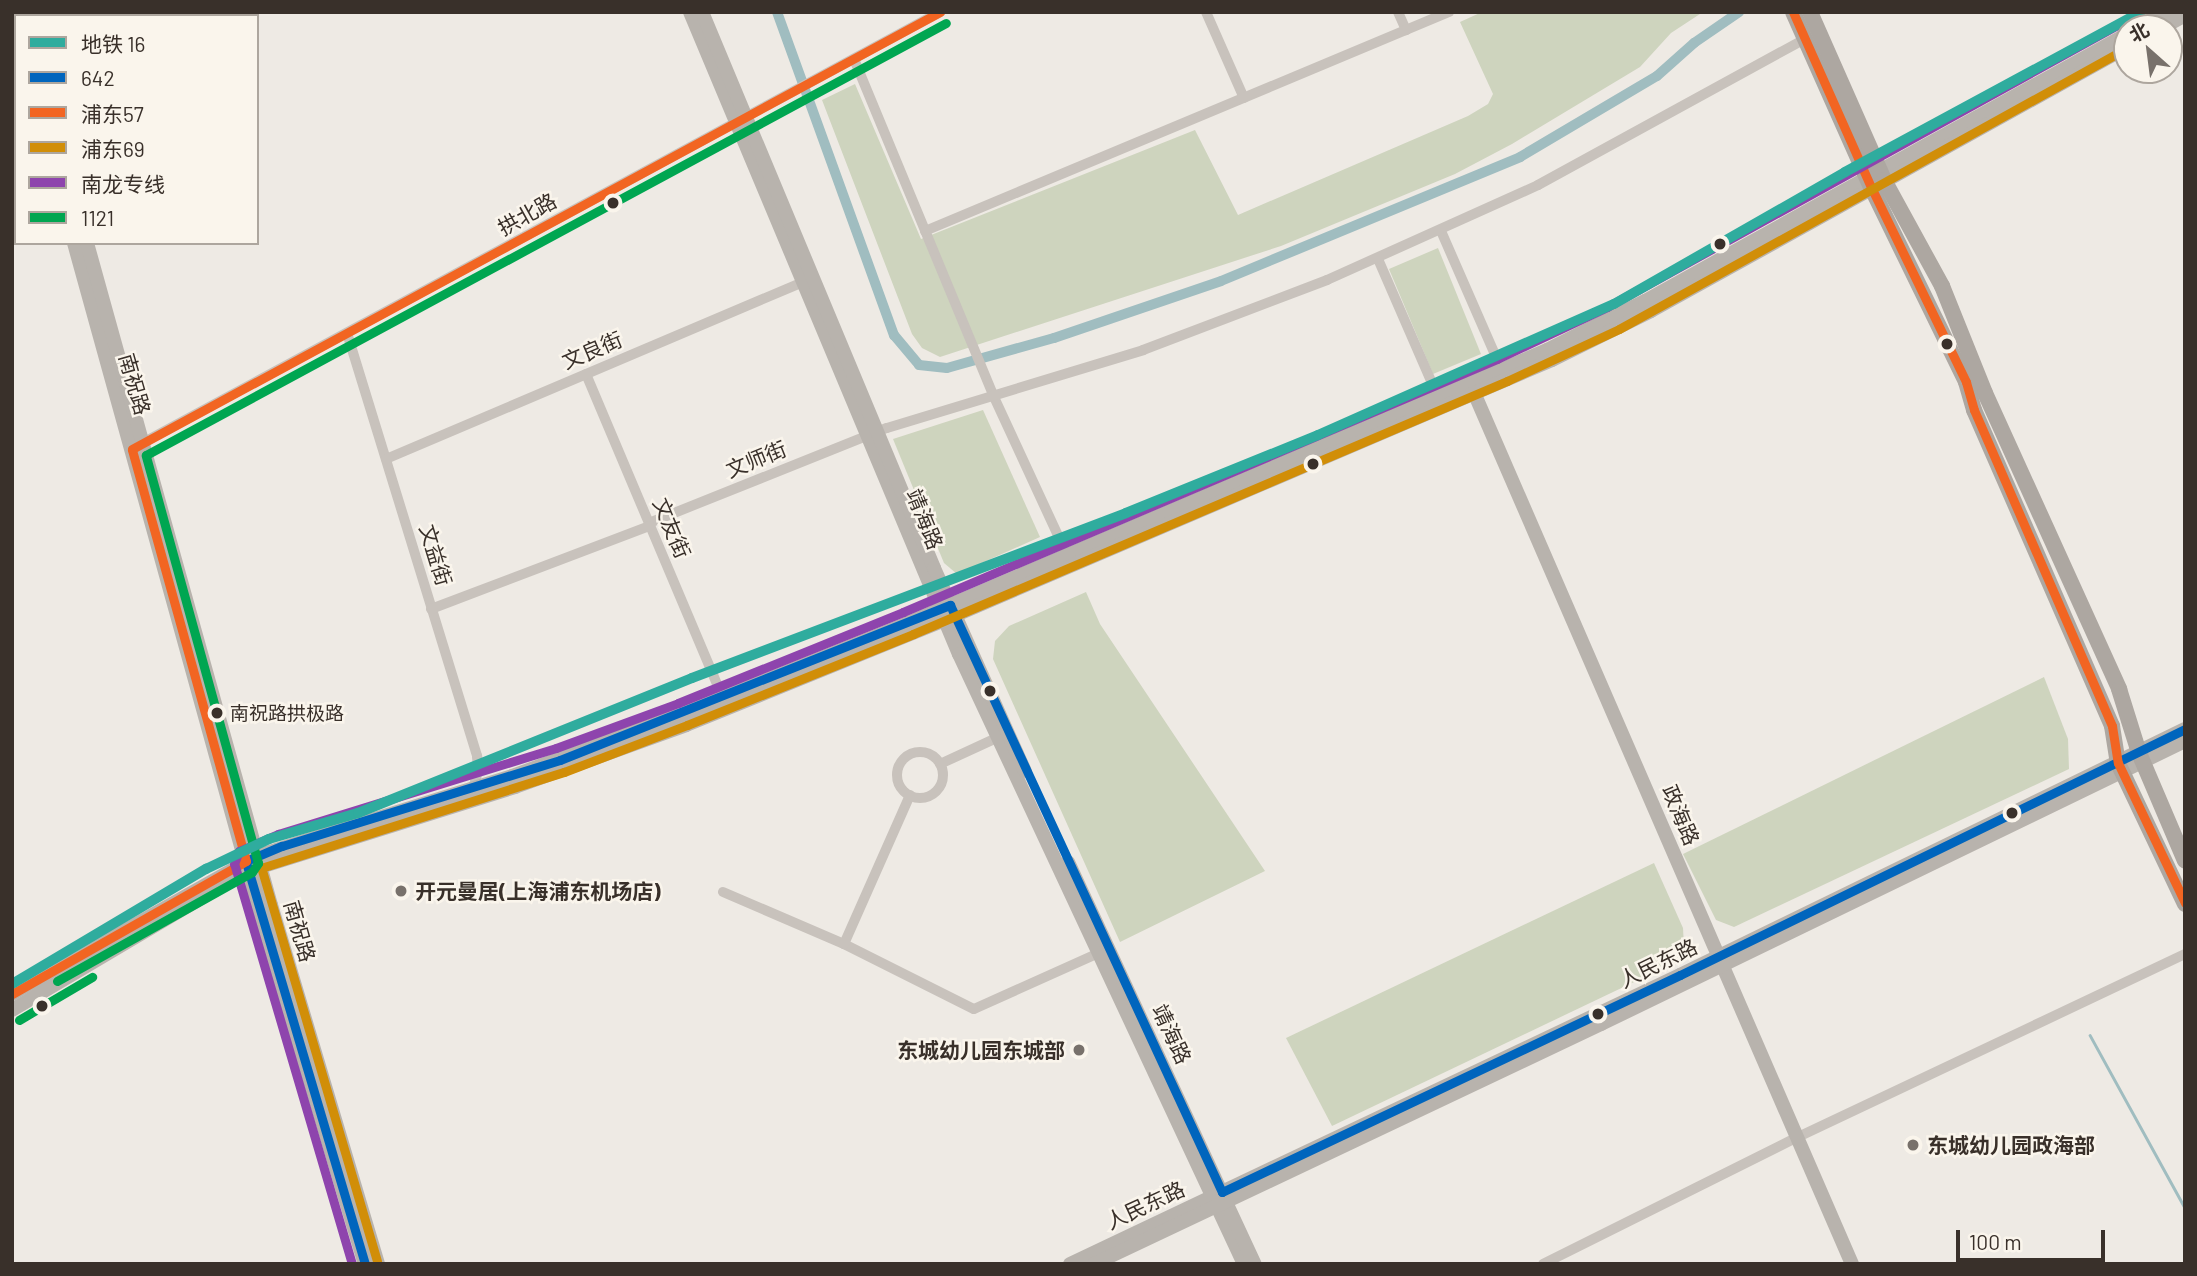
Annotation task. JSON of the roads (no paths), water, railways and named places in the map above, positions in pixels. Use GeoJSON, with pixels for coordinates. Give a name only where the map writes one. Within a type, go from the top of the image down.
{"type":"FeatureCollection","features":[{"type":"Feature","properties":{"kind":"main road","name":"靖海路"},"geometry":{"type":"LineString","coordinates":[[690,12],[741,120],[947,612],[1219,1199],[1244,1264]]}},
{"type":"Feature","properties":{"kind":"main road","name":"靖海路"},"geometry":{"type":"LineString","coordinates":[[702,12],[741,120]]}},
{"type":"Feature","properties":{"kind":"main road"},"geometry":{"type":"LineString","coordinates":[[1793,12],[1875,178],[1942,286],[1985,393],[2119,688],[2141,758],[2185,860]]}},
{"type":"Feature","properties":{"kind":"main road"},"geometry":{"type":"LineString","coordinates":[[1810,12],[1875,178],[1966,382],[1974,410],[2112,726],[2120,768],[2185,904]]}},
{"type":"Feature","properties":{"kind":"main road"},"geometry":{"type":"LineString","coordinates":[[1875,178],[2113,42]]}},
{"type":"Feature","properties":{"kind":"main road"},"geometry":{"type":"LineString","coordinates":[[12,1010],[253,864],[576,766],[686,725],[1504,375],[2113,54]]}},
{"type":"Feature","properties":{"kind":"main road","name":"南祝路"},"geometry":{"type":"LineString","coordinates":[[75,245],[137,446]]}},
{"type":"Feature","properties":{"kind":"main road","name":"南祝路"},"geometry":{"type":"LineString","coordinates":[[87,245],[137,446],[365,1264]]}},
{"type":"Feature","properties":{"kind":"main road","name":"政海路"},"geometry":{"type":"LineString","coordinates":[[1473,388],[1852,1264]]}},
{"type":"Feature","properties":{"kind":"main road"},"geometry":{"type":"LineString","coordinates":[[12,994],[253,864],[560,760],[947,612],[1066,555],[1441,402]]}},
{"type":"Feature","properties":{"kind":"main road","name":"人民东路"},"geometry":{"type":"LineString","coordinates":[[2141,758],[2185,729]]}},
{"type":"Feature","properties":{"kind":"main road","name":"人民东路"},"geometry":{"type":"LineString","coordinates":[[1070,1264],[1219,1199],[2141,758],[2185,741]]}},
{"type":"Feature","properties":{"kind":"main road","name":"南祝路"},"geometry":{"type":"LineString","coordinates":[[253,864],[378,1264]]}},
{"type":"Feature","properties":{"kind":"main road","name":"靖海路"},"geometry":{"type":"LineString","coordinates":[[1219,1199],[1255,1264]]}},
{"type":"Feature","properties":{"kind":"main road","name":"人民东路"},"geometry":{"type":"LineString","coordinates":[[1094,1264],[1219,1199]]}},
{"type":"Feature","properties":{"kind":"street","name":"拱北路"},"geometry":{"type":"LineString","coordinates":[[137,446],[940,12]]}},
{"type":"Feature","properties":{"kind":"street"},"geometry":{"type":"LineString","coordinates":[[1206,12],[1244,98]]}},
{"type":"Feature","properties":{"kind":"street"},"geometry":{"type":"LineString","coordinates":[[1398,12],[1406,30]]}},
{"type":"Feature","properties":{"kind":"street"},"geometry":{"type":"LineString","coordinates":[[925,231],[1449,12]]}},
{"type":"Feature","properties":{"kind":"street","name":"文师街"},"geometry":{"type":"LineString","coordinates":[[431,610],[872,433],[994,397],[1204,329],[1378,259],[1441,231],[1604,150],[1805,39]]}},
{"type":"Feature","properties":{"kind":"street"},"geometry":{"type":"LineString","coordinates":[[854,59],[994,397],[1066,555]]}},
{"type":"Feature","properties":{"kind":"street"},"geometry":{"type":"LineString","coordinates":[[1441,231],[1504,375]]}},
{"type":"Feature","properties":{"kind":"street"},"geometry":{"type":"LineString","coordinates":[[1378,259],[1441,402]]}},
{"type":"Feature","properties":{"kind":"street","name":"文良街"},"geometry":{"type":"LineString","coordinates":[[386,459],[808,280]]}},
{"type":"Feature","properties":{"kind":"street","name":"文益街"},"geometry":{"type":"LineString","coordinates":[[347,333],[477,756],[478,771],[473,788]]}},
{"type":"Feature","properties":{"kind":"street","name":"文友街"},"geometry":{"type":"LineString","coordinates":[[586,374],[723,698]]}},
{"type":"Feature","properties":{"kind":"street"},"geometry":{"type":"LineString","coordinates":[[940,764],[1003,735]]}},
{"type":"Feature","properties":{"kind":"street"},"geometry":{"type":"LineString","coordinates":[[923,752],[940,764],[943,776],[933,793],[920,797],[910,795],[902,789],[897,777],[904,758],[923,752]]}},
{"type":"Feature","properties":{"kind":"street"},"geometry":{"type":"LineString","coordinates":[[844,944],[910,795]]}},
{"type":"Feature","properties":{"kind":"street"},"geometry":{"type":"LineString","coordinates":[[723,892],[844,944],[974,1009],[1103,950]]}},
{"type":"Feature","properties":{"kind":"street"},"geometry":{"type":"LineString","coordinates":[[1543,1264],[1798,1137],[2185,954]]}},
{"type":"Feature","properties":{"kind":"waterway"},"geometry":{"type":"LineString","coordinates":[[777,12],[894,335],[919,365],[947,368],[1054,338],[1221,281],[1520,157],[1657,76],[1694,43],[1739,12]]}},
{"type":"Feature","properties":{"kind":"waterway"},"geometry":{"type":"LineString","coordinates":[[2090,1035],[2185,1208]]}},
{"type":"Feature","properties":{"kind":"metro line","name":"16"},"geometry":{"type":"LineString","coordinates":[[12,984],[206,869],[269,839],[358,813],[692,678],[1126,513],[1318,435],[1614,304],[1845,172],[2141,12]]}},
{"type":"Feature","properties":{"kind":"place","name":"南祝路拱极路"},"geometry":{"type":"Point","coordinates":[217,713]}},
{"type":"Feature","properties":{"kind":"place","name":"开元曼居(上海浦东机场店)"},"geometry":{"type":"Point","coordinates":[401,891]}},
{"type":"Feature","properties":{"kind":"place","name":"东城幼儿园东城部"},"geometry":{"type":"Point","coordinates":[1079,1050]}},
{"type":"Feature","properties":{"kind":"place","name":"东城幼儿园政海部"},"geometry":{"type":"Point","coordinates":[1913,1145]}}]}
